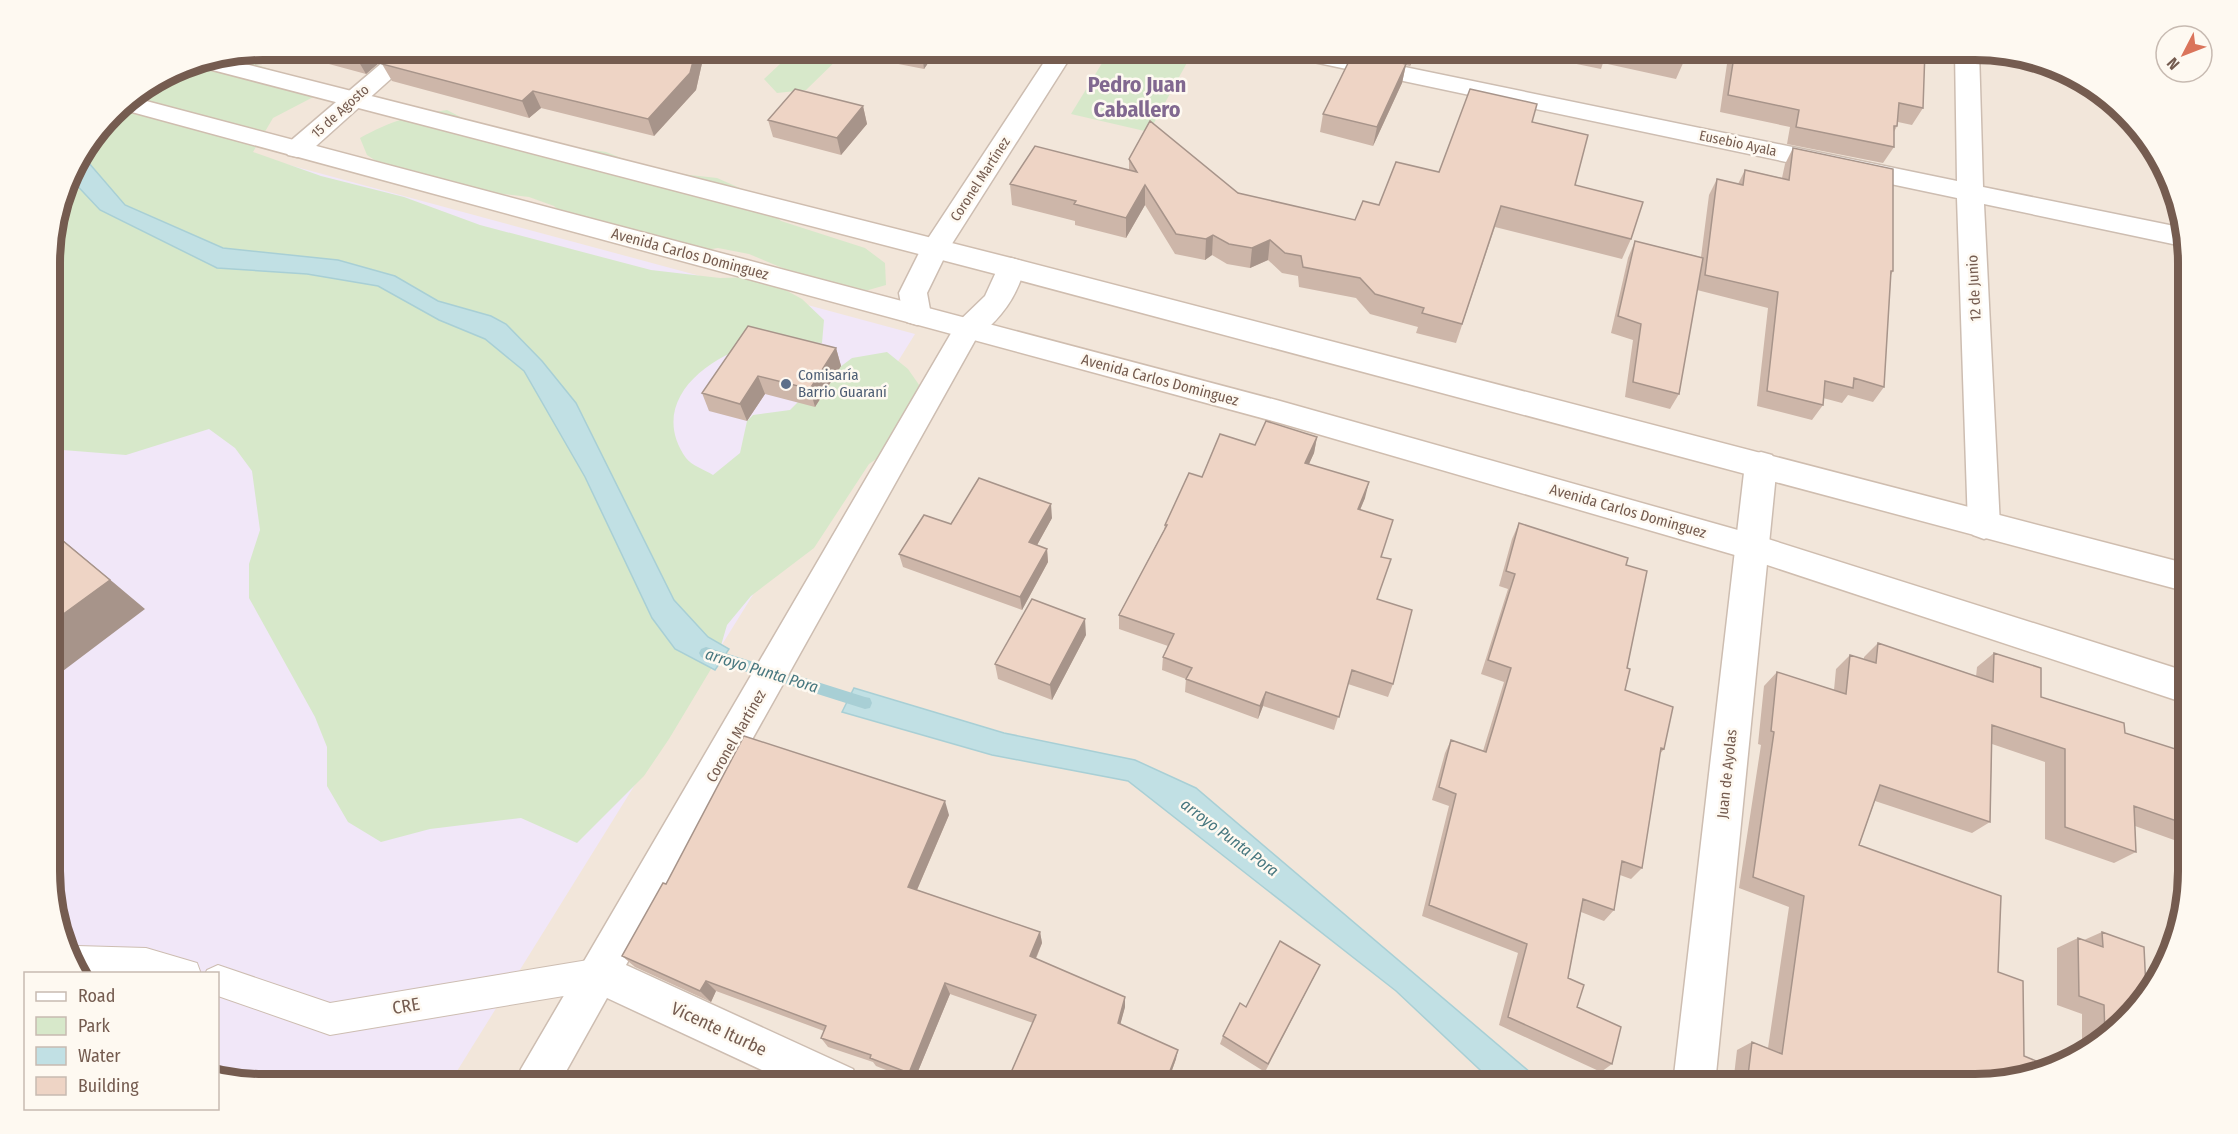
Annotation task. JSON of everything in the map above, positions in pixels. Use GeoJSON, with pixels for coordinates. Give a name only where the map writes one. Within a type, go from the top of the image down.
{"type":"FeatureCollection","features":[{"type":"Feature","properties":{"kind":"main road","name":"15 de Agosto"},"geometry":{"type":"LineString","coordinates":[[297,149],[399,60]]}},
{"type":"Feature","properties":{"kind":"main road","name":"Coronel Martínez"},"geometry":{"type":"LineString","coordinates":[[917,315],[913,292],[935,249],[1057,60]]}},
{"type":"Feature","properties":{"kind":"main road","name":"Eusebio Ayala"},"geometry":{"type":"LineString","coordinates":[[1338,60],[2176,236]]}},
{"type":"Feature","properties":{"kind":"main road","name":"12 de Junio"},"geometry":{"type":"LineString","coordinates":[[1967,60],[1970,192],[1984,526]]}},
{"type":"Feature","properties":{"kind":"main road"},"geometry":{"type":"LineString","coordinates":[[220,65],[1011,268],[2178,575]]}},
{"type":"Feature","properties":{"kind":"main road","name":"Avenida Carlos Dominguez"},"geometry":{"type":"LineString","coordinates":[[135,105],[1280,412],[1752,547],[2178,685]]}},
{"type":"Feature","properties":{"kind":"main road","name":"Coronel Martínez"},"geometry":{"type":"LineString","coordinates":[[542,1074],[967,330],[990,313],[1005,291],[1011,268]]}},
{"type":"Feature","properties":{"kind":"main road","name":"Juan de Ayolas"},"geometry":{"type":"LineString","coordinates":[[1695,1074],[1761,465]]}},
{"type":"Feature","properties":{"kind":"main road","name":"Vicente Iturbe"},"geometry":{"type":"LineString","coordinates":[[600,974],[816,1074]]}},
{"type":"Feature","properties":{"kind":"lane"},"geometry":{"type":"LineString","coordinates":[[82,962],[146,964],[178,972]]}},
{"type":"Feature","properties":{"kind":"lane","name":"CRE"},"geometry":{"type":"LineString","coordinates":[[219,981],[330,1019],[600,974]]}},
{"type":"Feature","properties":{"kind":"shaded area"},"geometry":{"type":"Polygon","coordinates":[[[263,60],[1975,60],[2002,62],[2040,71],[2088,94],[2128,129],[2144,150],[2157,173],[2171,210],[2176,236],[2178,263],[2178,871],[2176,898],[2167,936],[2144,984],[2109,1024],[2088,1040],[2065,1053],[2015,1070],[1988,1074],[263,1074],[219,1069],[219,972],[214,972],[63,905],[62,898],[60,871],[60,250],[66,217],[108,132],[119,119],[150,94],[185,75],[236,62],[263,60]]]}},
{"type":"Feature","properties":{"kind":"shaded area"},"geometry":{"type":"Polygon","coordinates":[[[119,119],[915,334],[455,1074],[263,1074],[219,1069],[219,972],[86,972],[75,949],[67,924],[60,871],[60,250],[64,223],[75,185],[94,150],[119,119]]]}},
{"type":"Feature","properties":{"kind":"green space"},"geometry":{"type":"Polygon","coordinates":[[[784,60],[837,60],[806,90],[777,93],[764,79],[784,60]]]}},
{"type":"Feature","properties":{"kind":"green space"},"geometry":{"type":"Polygon","coordinates":[[[1104,60],[1188,60],[1149,132],[1071,114],[1104,60]]]}},
{"type":"Feature","properties":{"kind":"green space"},"geometry":{"type":"Polygon","coordinates":[[[245,61],[289,75],[321,93],[273,118],[253,152],[321,176],[404,197],[480,225],[651,270],[720,278],[755,277],[802,299],[824,320],[822,343],[769,343],[734,351],[700,372],[687,386],[678,402],[674,419],[676,438],[688,461],[713,475],[740,453],[747,421],[753,415],[790,410],[812,388],[852,358],[887,352],[908,369],[924,392],[899,443],[869,464],[814,548],[751,596],[727,625],[717,659],[644,776],[577,843],[521,818],[430,829],[381,842],[348,822],[327,786],[327,747],[315,717],[249,598],[249,564],[260,530],[252,471],[235,448],[209,429],[126,455],[60,450],[60,250],[64,223],[75,185],[87,161],[119,119],[150,94],[185,75],[236,62],[245,61]]]}},
{"type":"Feature","properties":{"kind":"green space"},"geometry":{"type":"Polygon","coordinates":[[[447,110],[495,135],[606,152],[654,171],[717,178],[742,189],[781,221],[865,248],[885,263],[886,285],[865,291],[833,289],[749,254],[718,248],[687,253],[570,222],[554,206],[529,197],[435,186],[387,168],[367,155],[360,138],[402,120],[447,110]]]}},
{"type":"Feature","properties":{"kind":"water"},"geometry":{"type":"Polygon","coordinates":[[[87,161],[125,205],[223,248],[338,260],[395,276],[438,301],[491,316],[506,324],[542,361],[576,403],[674,600],[708,637],[729,649],[715,670],[675,649],[652,618],[585,477],[524,371],[485,339],[439,320],[378,286],[307,274],[217,268],[100,210],[76,184],[87,161]]]}},
{"type":"Feature","properties":{"kind":"water"},"geometry":{"type":"Polygon","coordinates":[[[854,688],[1004,733],[1135,760],[1196,788],[1532,1074],[1484,1074],[1396,991],[1128,781],[992,755],[842,712],[854,688]]]}},
{"type":"Feature","properties":{"kind":"building"},"geometry":{"type":"Polygon","coordinates":[[[387,60],[693,60],[690,73],[648,119],[533,91],[522,101],[382,64],[387,60]]]}},
{"type":"Feature","properties":{"kind":"building"},"geometry":{"type":"Polygon","coordinates":[[[1350,60],[1387,60],[1406,64],[1377,127],[1323,114],[1350,60]]]}},
{"type":"Feature","properties":{"kind":"building"},"geometry":{"type":"Polygon","coordinates":[[[1733,60],[1925,60],[1923,108],[1899,103],[1897,126],[1894,126],[1894,147],[1796,127],[1799,110],[1728,95],[1733,60]]]}},
{"type":"Feature","properties":{"kind":"building"},"geometry":{"type":"Polygon","coordinates":[[[795,89],[863,106],[837,138],[768,120],[795,89]]]}},
{"type":"Feature","properties":{"kind":"building"},"geometry":{"type":"Polygon","coordinates":[[[1470,89],[1537,104],[1532,122],[1588,135],[1575,185],[1643,202],[1631,239],[1501,206],[1462,324],[1422,313],[1424,308],[1375,294],[1360,278],[1303,267],[1301,256],[1285,253],[1270,240],[1252,248],[1229,244],[1213,235],[1206,239],[1176,234],[1145,185],[1126,218],[1074,204],[1076,201],[1010,184],[1035,146],[1137,172],[1129,159],[1150,121],[1238,193],[1355,220],[1363,201],[1379,205],[1396,162],[1439,172],[1470,89]]]}},
{"type":"Feature","properties":{"kind":"building"},"geometry":{"type":"Polygon","coordinates":[[[1793,148],[1893,169],[1893,271],[1891,271],[1884,387],[1854,378],[1853,388],[1825,381],[1823,405],[1767,391],[1778,292],[1705,275],[1717,179],[1743,185],[1745,170],[1789,180],[1793,148]]]}},
{"type":"Feature","properties":{"kind":"building"},"geometry":{"type":"Polygon","coordinates":[[[1635,241],[1703,258],[1679,394],[1633,382],[1641,324],[1618,316],[1635,241]]]}},
{"type":"Feature","properties":{"kind":"building"},"geometry":{"type":"Polygon","coordinates":[[[748,326],[836,348],[810,389],[758,376],[740,404],[702,393],[748,326]]]}},
{"type":"Feature","properties":{"kind":"building"},"geometry":{"type":"Polygon","coordinates":[[[1266,421],[1317,437],[1305,463],[1369,482],[1358,509],[1393,520],[1381,557],[1391,559],[1377,599],[1412,610],[1393,684],[1352,670],[1339,717],[1266,692],[1260,706],[1186,679],[1192,668],[1163,657],[1174,634],[1119,615],[1167,525],[1165,525],[1189,473],[1202,477],[1220,434],[1255,445],[1266,421]]]}},
{"type":"Feature","properties":{"kind":"building"},"geometry":{"type":"Polygon","coordinates":[[[979,478],[1051,504],[1029,542],[1047,549],[1020,597],[899,554],[924,515],[951,524],[979,478]]]}},
{"type":"Feature","properties":{"kind":"building"},"geometry":{"type":"Polygon","coordinates":[[[1519,523],[1628,558],[1626,565],[1647,571],[1627,668],[1630,669],[1625,690],[1673,707],[1664,749],[1661,748],[1642,868],[1622,861],[1614,910],[1583,899],[1568,978],[1584,985],[1577,1007],[1621,1027],[1612,1064],[1508,1017],[1527,944],[1429,905],[1456,794],[1439,787],[1451,740],[1486,752],[1511,668],[1488,660],[1515,574],[1506,571],[1519,523]]]}},
{"type":"Feature","properties":{"kind":"building"},"geometry":{"type":"Polygon","coordinates":[[[60,538],[110,580],[60,616],[60,538]]]}},
{"type":"Feature","properties":{"kind":"building"},"geometry":{"type":"Polygon","coordinates":[[[1032,599],[1085,619],[1050,685],[995,664],[1032,599]]]}},
{"type":"Feature","properties":{"kind":"building"},"geometry":{"type":"Polygon","coordinates":[[[1878,643],[1993,682],[1994,653],[2041,668],[2041,697],[2124,723],[2125,733],[2178,750],[2178,821],[2134,806],[2136,852],[2065,827],[2065,749],[1992,725],[1990,822],[1880,785],[1859,845],[2001,896],[1998,972],[2023,981],[2024,1056],[2041,1063],[1988,1074],[1748,1074],[1752,1042],[1782,1054],[1804,896],[1753,877],[1774,732],[1771,731],[1777,672],[1846,694],[1850,655],[1876,663],[1878,643]]]}},
{"type":"Feature","properties":{"kind":"building"},"geometry":{"type":"Polygon","coordinates":[[[744,736],[945,801],[908,887],[1040,932],[1030,956],[1125,997],[1118,1023],[1178,1050],[1169,1074],[1010,1074],[1036,1015],[945,983],[909,1073],[870,1058],[871,1055],[821,1038],[826,1026],[706,981],[700,991],[622,956],[663,883],[666,884],[744,736]]]}},
{"type":"Feature","properties":{"kind":"building"},"geometry":{"type":"Polygon","coordinates":[[[2102,932],[2144,947],[2146,981],[2128,1005],[2105,1027],[2104,1005],[2079,996],[2078,938],[2103,947],[2102,932]]]}},
{"type":"Feature","properties":{"kind":"building"},"geometry":{"type":"Polygon","coordinates":[[[1280,941],[1320,965],[1268,1064],[1223,1036],[1240,1003],[1246,1007],[1280,941]]]}},
{"type":"Feature","properties":{"kind":"waterway","name":"arroyo Punta Pora"},"geometry":{"type":"LineString","coordinates":[[706,653],[865,703]]}},
{"type":"Feature","properties":{"kind":"place","name":"Comisaría Barrio Guaraní"},"geometry":{"type":"Point","coordinates":[786,384]}},
{"type":"Feature","properties":{"kind":"district","name":"Pedro Juan Caballero"},"geometry":{"type":"Point","coordinates":[1137,96]}}]}
